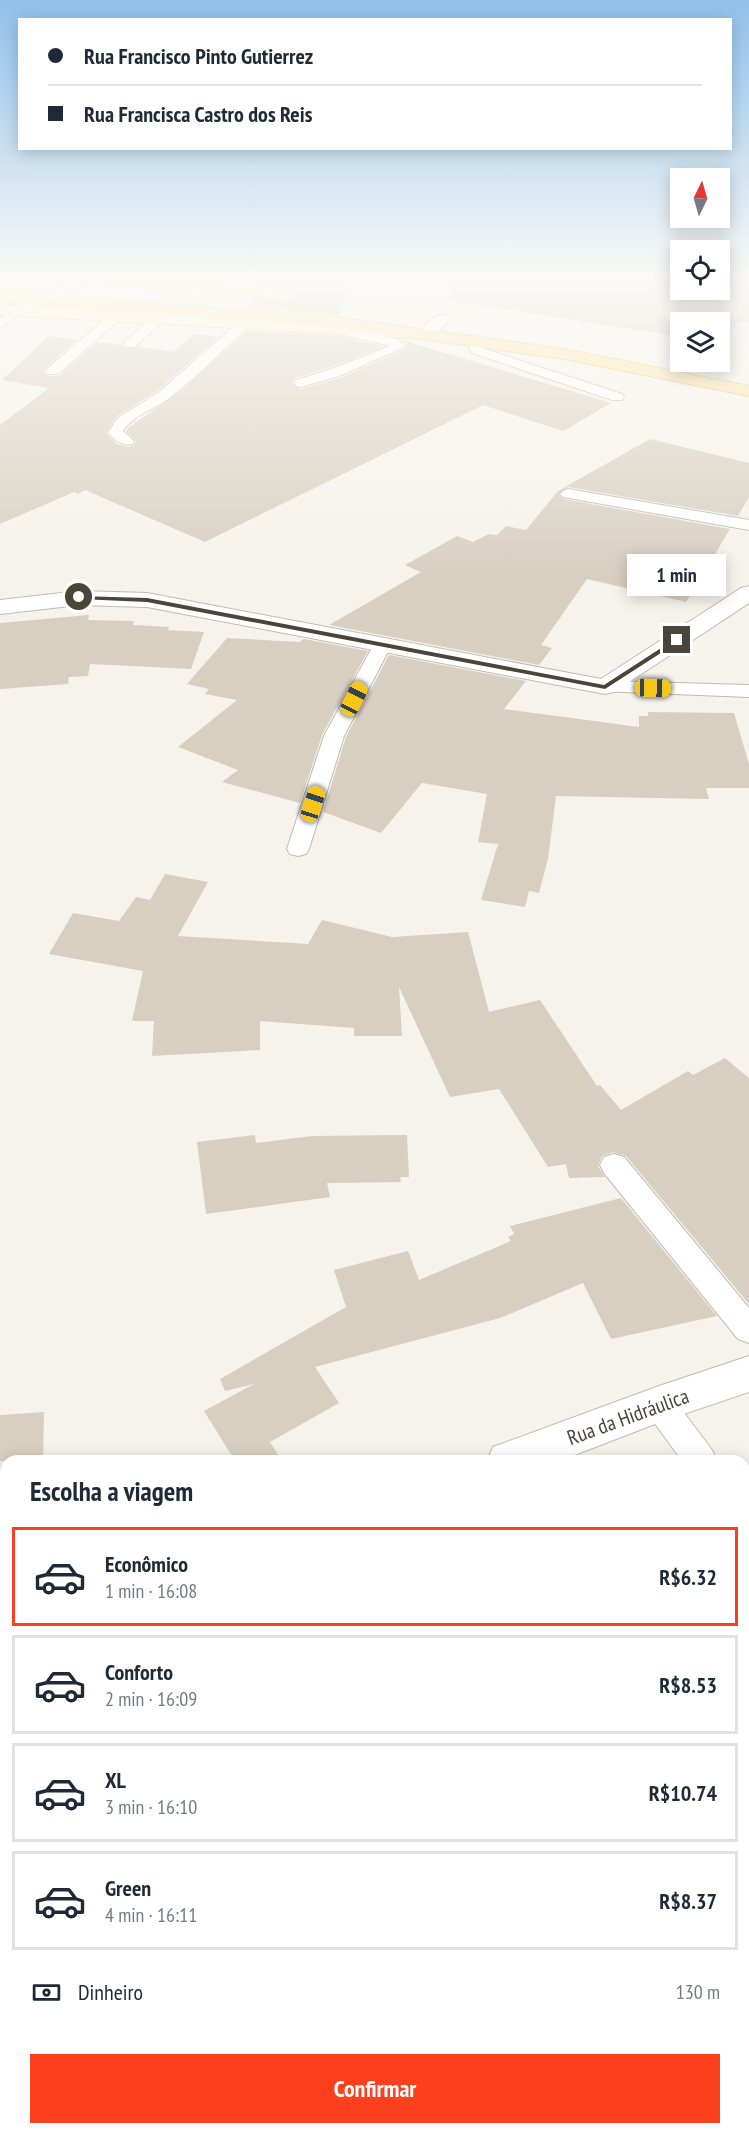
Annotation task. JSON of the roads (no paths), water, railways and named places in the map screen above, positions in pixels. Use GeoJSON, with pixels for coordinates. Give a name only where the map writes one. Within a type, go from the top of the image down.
{"type":"FeatureCollection","features":[{"type":"Feature","properties":{"kind":"main road"},"geometry":{"type":"LineString","coordinates":[[677,377],[749,391]]}},
{"type":"Feature","properties":{"kind":"street"},"geometry":{"type":"LineString","coordinates":[[0,607],[79,597],[147,600],[605,687],[749,593]]}},
{"type":"Feature","properties":{"kind":"street","name":"Rua da Hidráulica"},"geometry":{"type":"LineString","coordinates":[[524,1455],[659,1404],[749,1374]]}},
{"type":"Feature","properties":{"kind":"lane"},"geometry":{"type":"LineString","coordinates":[[127,441],[115,432],[118,424],[130,414],[162,397],[185,377]]}},
{"type":"Feature","properties":{"kind":"lane"},"geometry":{"type":"LineString","coordinates":[[302,382],[321,377]]}},
{"type":"Feature","properties":{"kind":"lane"},"geometry":{"type":"LineString","coordinates":[[556,377],[616,397]]}},
{"type":"Feature","properties":{"kind":"lane"},"geometry":{"type":"LineString","coordinates":[[568,494],[749,525]]}},
{"type":"Feature","properties":{"kind":"lane"},"geometry":{"type":"LineString","coordinates":[[298,849],[334,736],[383,644]]}},
{"type":"Feature","properties":{"kind":"lane"},"geometry":{"type":"LineString","coordinates":[[605,687],[749,691]]}},
{"type":"Feature","properties":{"kind":"lane"},"geometry":{"type":"LineString","coordinates":[[614,1165],[749,1330]]}},
{"type":"Feature","properties":{"kind":"lane"},"geometry":{"type":"LineString","coordinates":[[659,1404],[697,1455]]}}]}
